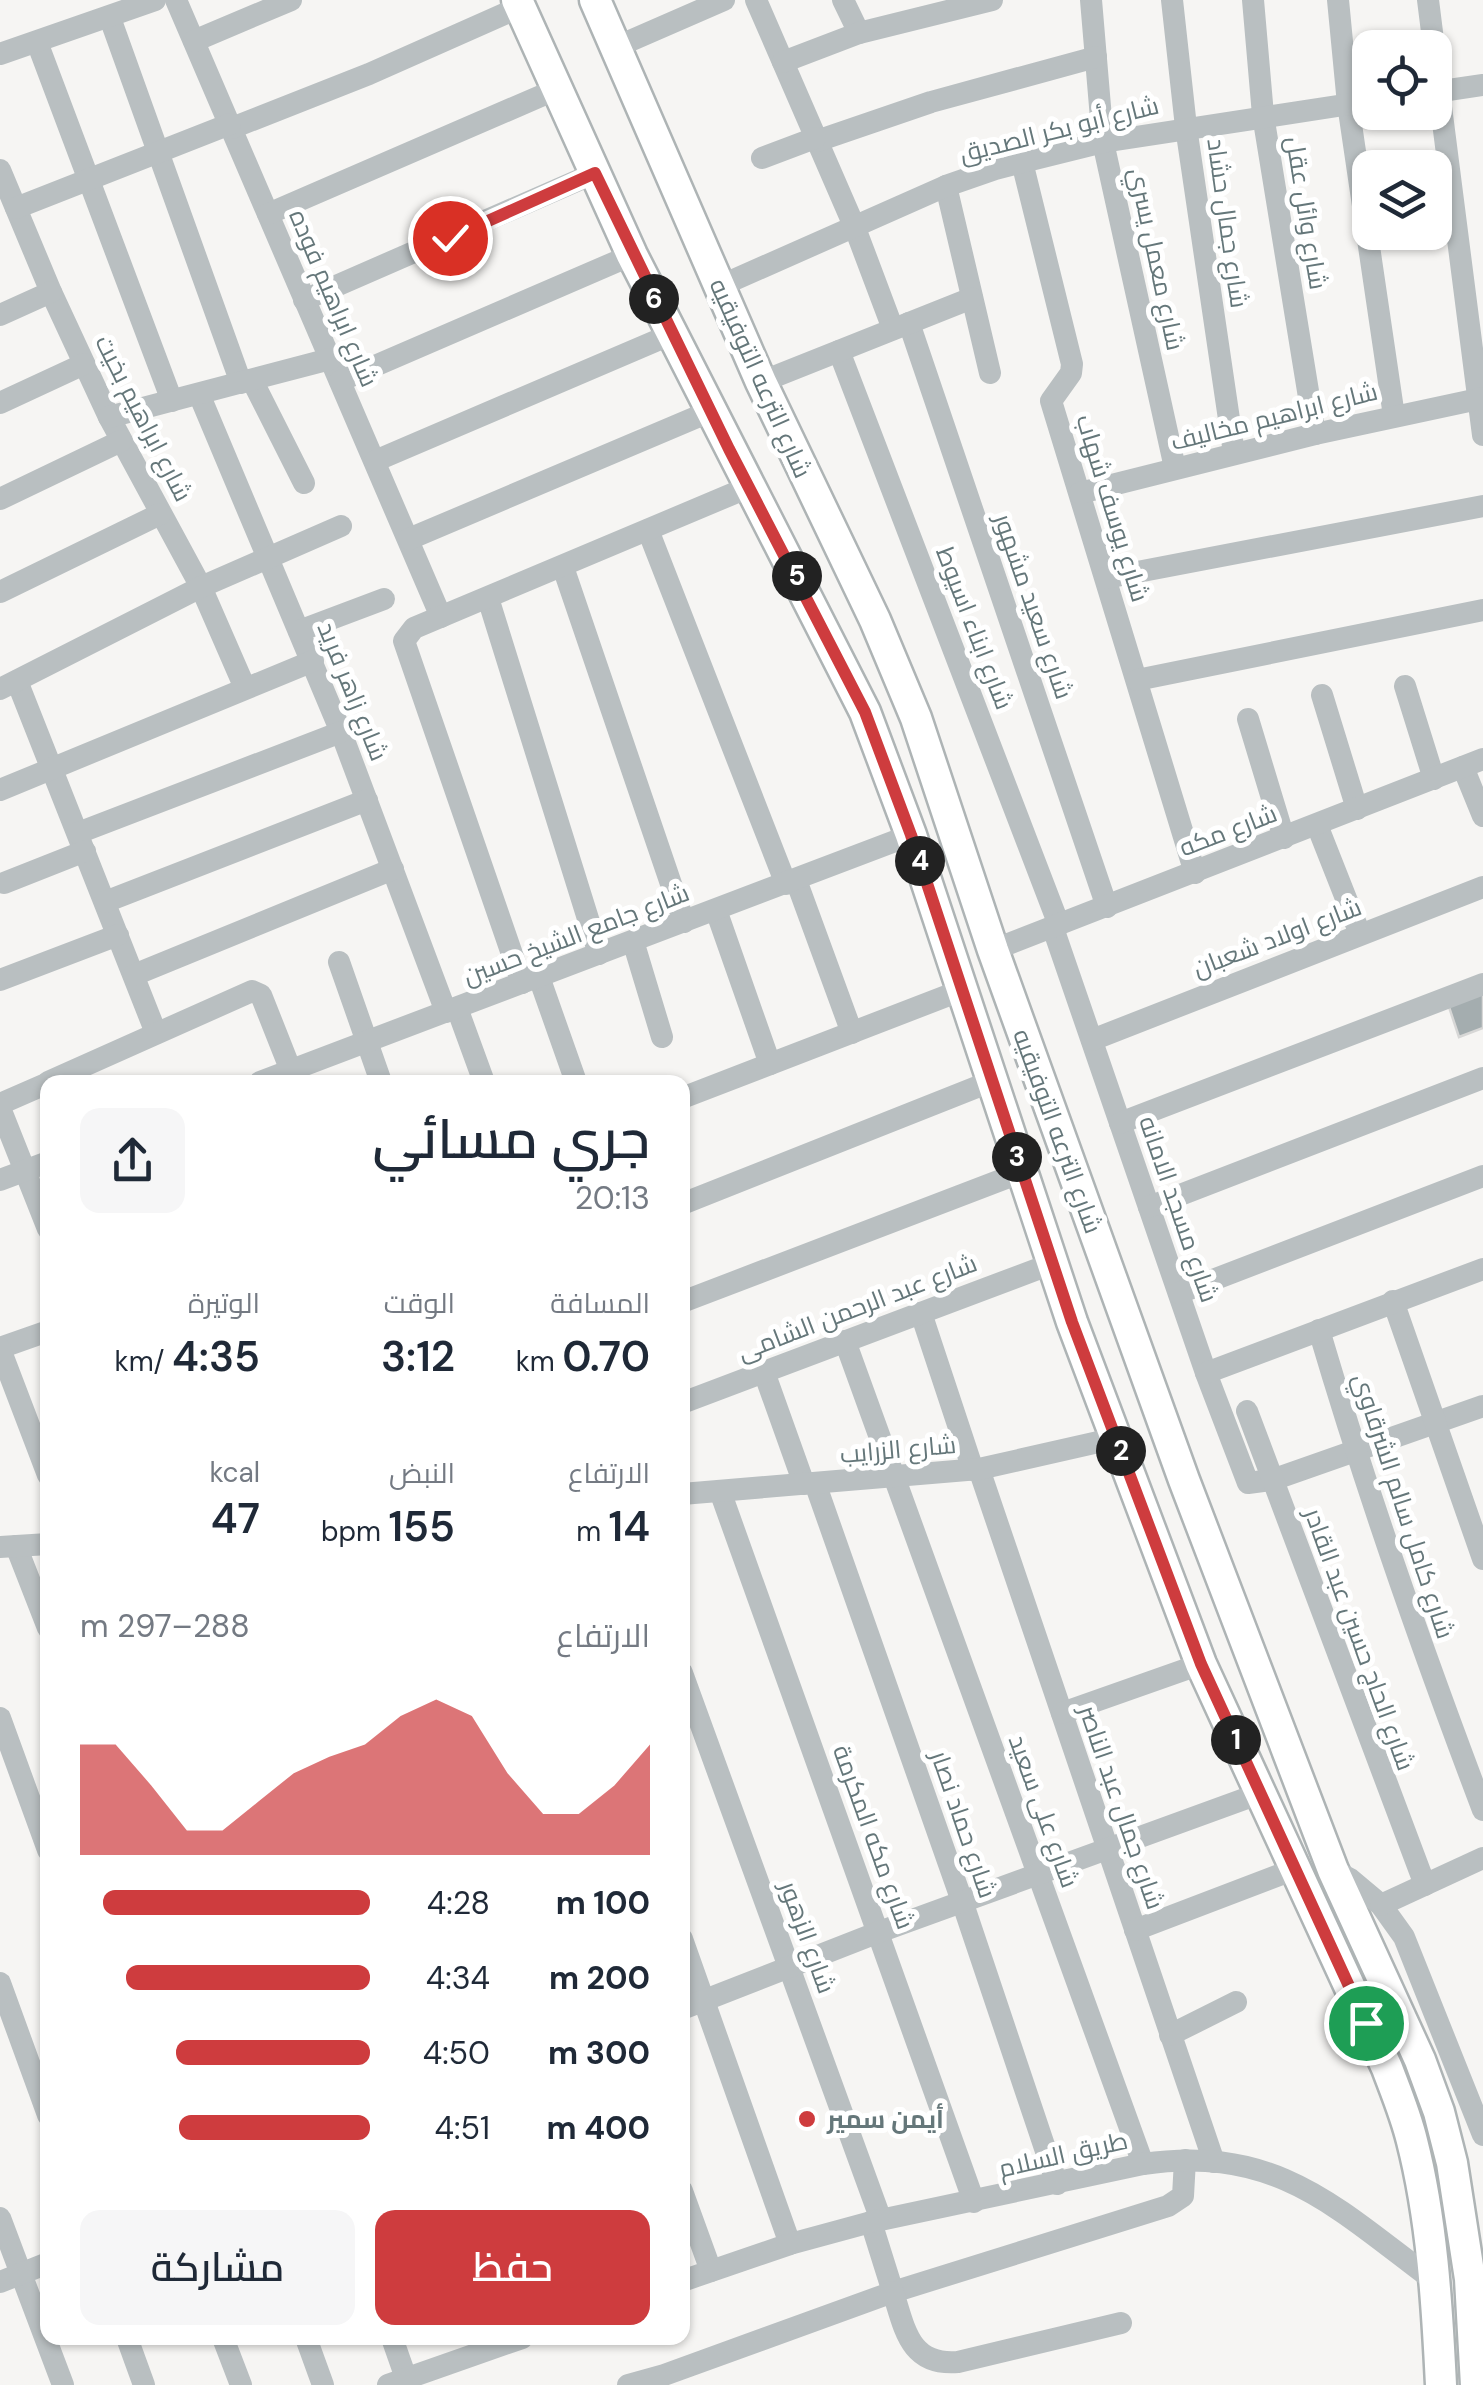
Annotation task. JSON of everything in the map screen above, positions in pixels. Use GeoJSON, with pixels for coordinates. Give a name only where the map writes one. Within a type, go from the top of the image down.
{"type":"FeatureCollection","features":[{"type":"Feature","properties":{"kind":"main road","name":"شارع الترعه التوفيقيه"},"geometry":{"type":"LineString","coordinates":[[595,0],[762,382],[875,620],[916,718],[992,950],[1184,1480],[1333,1870],[1420,2060],[1474,2234],[1476,2385]]}},
{"type":"Feature","properties":{"kind":"main road","name":"شارع الترعه التوفيقيه"},"geometry":{"type":"LineString","coordinates":[[518,3],[632,255],[865,712],[911,835],[1052,1264],[1201,1664],[1400,2103],[1419,2172],[1441,2385]]}},
{"type":"Feature","properties":{"kind":"street"},"geometry":{"type":"LineString","coordinates":[[0,54],[154,0]]}},
{"type":"Feature","properties":{"kind":"street","name":"شارع ابراهيم فوده"},"geometry":{"type":"LineString","coordinates":[[176,0],[442,617]]}},
{"type":"Feature","properties":{"kind":"street"},"geometry":{"type":"LineString","coordinates":[[194,41],[291,0]]}},
{"type":"Feature","properties":{"kind":"street"},"geometry":{"type":"LineString","coordinates":[[616,47],[724,0]]}},
{"type":"Feature","properties":{"kind":"street","name":"شارع سعيد مشهور"},"geometry":{"type":"LineString","coordinates":[[756,0],[901,326],[1107,907]]}},
{"type":"Feature","properties":{"kind":"street"},"geometry":{"type":"LineString","coordinates":[[843,0],[859,34]]}},
{"type":"Feature","properties":{"kind":"street"},"geometry":{"type":"LineString","coordinates":[[783,62],[938,6],[992,0]]}},
{"type":"Feature","properties":{"kind":"street","name":"شارع معمل يسري"},"geometry":{"type":"LineString","coordinates":[[1091,0],[1104,142],[1175,468]]}},
{"type":"Feature","properties":{"kind":"street","name":"شارع جمال حشاد"},"geometry":{"type":"LineString","coordinates":[[1172,0],[1186,127],[1234,453]]}},
{"type":"Feature","properties":{"kind":"street","name":"شارع وائل عقل"},"geometry":{"type":"LineString","coordinates":[[1253,0],[1263,115],[1315,434]]}},
{"type":"Feature","properties":{"kind":"street"},"geometry":{"type":"LineString","coordinates":[[1338,0],[1352,68]]}},
{"type":"Feature","properties":{"kind":"street"},"geometry":{"type":"LineString","coordinates":[[1428,0],[1432,30]]}},
{"type":"Feature","properties":{"kind":"street"},"geometry":{"type":"LineString","coordinates":[[12,216],[158,152],[369,74],[518,3]]}},
{"type":"Feature","properties":{"kind":"street"},"geometry":{"type":"LineString","coordinates":[[110,18],[247,381],[304,483]]}},
{"type":"Feature","properties":{"kind":"street"},"geometry":{"type":"LineString","coordinates":[[36,42],[172,401]]}},
{"type":"Feature","properties":{"kind":"street"},"geometry":{"type":"LineString","coordinates":[[762,158],[931,102],[1096,57]]}},
{"type":"Feature","properties":{"kind":"street"},"geometry":{"type":"LineString","coordinates":[[1452,90],[1483,85]]}},
{"type":"Feature","properties":{"kind":"street"},"geometry":{"type":"LineString","coordinates":[[268,214],[557,89]]}},
{"type":"Feature","properties":{"kind":"street","name":"شارع أبو بكر الصديق"},"geometry":{"type":"LineString","coordinates":[[720,286],[946,186],[1022,162],[1186,127],[1352,103]]}},
{"type":"Feature","properties":{"kind":"street"},"geometry":{"type":"LineString","coordinates":[[1362,130],[1394,416]]}},
{"type":"Feature","properties":{"kind":"street"},"geometry":{"type":"LineString","coordinates":[[1442,130],[1483,434]]}},
{"type":"Feature","properties":{"kind":"street","name":"شارع يوسف شهاب"},"geometry":{"type":"LineString","coordinates":[[1022,162],[1072,364],[1067,380],[1052,401],[1195,872]]}},
{"type":"Feature","properties":{"kind":"street","name":"شارع ابراهيم بخيت"},"geometry":{"type":"LineString","coordinates":[[0,170],[12,216],[120,440],[201,586],[244,688]]}},
{"type":"Feature","properties":{"kind":"street"},"geometry":{"type":"LineString","coordinates":[[304,300],[595,173]]}},
{"type":"Feature","properties":{"kind":"street"},"geometry":{"type":"LineString","coordinates":[[946,186],[990,373]]}},
{"type":"Feature","properties":{"kind":"street"},"geometry":{"type":"LineString","coordinates":[[340,381],[632,255]]}},
{"type":"Feature","properties":{"kind":"street"},"geometry":{"type":"LineString","coordinates":[[0,315],[51,292]]}},
{"type":"Feature","properties":{"kind":"street"},"geometry":{"type":"LineString","coordinates":[[762,382],[972,298]]}},
{"type":"Feature","properties":{"kind":"street"},"geometry":{"type":"LineString","coordinates":[[375,461],[672,334]]}},
{"type":"Feature","properties":{"kind":"street","name":"شارع ابناء اسيوط"},"geometry":{"type":"LineString","coordinates":[[839,351],[1056,926]]}},
{"type":"Feature","properties":{"kind":"street"},"geometry":{"type":"LineString","coordinates":[[109,417],[330,359]]}},
{"type":"Feature","properties":{"kind":"street"},"geometry":{"type":"LineString","coordinates":[[0,403],[84,364]]}},
{"type":"Feature","properties":{"kind":"street","name":"شارع زاهر فريد"},"geometry":{"type":"LineString","coordinates":[[199,394],[342,732],[392,869],[481,1075]]}},
{"type":"Feature","properties":{"kind":"street","name":"شارع ابراهيم مخاليف"},"geometry":{"type":"LineString","coordinates":[[1080,493],[1234,453],[1480,399]]}},
{"type":"Feature","properties":{"kind":"street"},"geometry":{"type":"LineString","coordinates":[[409,539],[710,411]]}},
{"type":"Feature","properties":{"kind":"street"},"geometry":{"type":"LineString","coordinates":[[0,499],[120,440]]}},
{"type":"Feature","properties":{"kind":"street"},"geometry":{"type":"LineString","coordinates":[[573,1075],[531,980],[404,641],[414,628],[748,487]]}},
{"type":"Feature","properties":{"kind":"street"},"geometry":{"type":"LineString","coordinates":[[1106,578],[1483,506]]}},
{"type":"Feature","properties":{"kind":"street"},"geometry":{"type":"LineString","coordinates":[[0,592],[160,514]]}},
{"type":"Feature","properties":{"kind":"street"},"geometry":{"type":"LineString","coordinates":[[156,1033],[53,770],[9,685],[201,586],[342,526]]}},
{"type":"Feature","properties":{"kind":"street"},"geometry":{"type":"LineString","coordinates":[[648,530],[852,1033]]}},
{"type":"Feature","properties":{"kind":"street"},"geometry":{"type":"LineString","coordinates":[[563,566],[684,922]]}},
{"type":"Feature","properties":{"kind":"street"},"geometry":{"type":"LineString","coordinates":[[488,598],[599,954]]}},
{"type":"Feature","properties":{"kind":"street"},"geometry":{"type":"LineString","coordinates":[[300,631],[384,599]]}},
{"type":"Feature","properties":{"kind":"street"},"geometry":{"type":"LineString","coordinates":[[1137,680],[1483,610]]}},
{"type":"Feature","properties":{"kind":"street"},"geometry":{"type":"LineString","coordinates":[[0,790],[313,661]]}},
{"type":"Feature","properties":{"kind":"street"},"geometry":{"type":"LineString","coordinates":[[1405,686],[1434,778]]}},
{"type":"Feature","properties":{"kind":"street"},"geometry":{"type":"LineString","coordinates":[[1322,695],[1358,809]]}},
{"type":"Feature","properties":{"kind":"street"},"geometry":{"type":"LineString","coordinates":[[1248,719],[1284,838]]}},
{"type":"Feature","properties":{"kind":"street"},"geometry":{"type":"LineString","coordinates":[[4,883],[81,842],[342,732]]}},
{"type":"Feature","properties":{"kind":"street"},"geometry":{"type":"LineString","coordinates":[[1473,763],[1483,816]]}},
{"type":"Feature","properties":{"kind":"street","name":"شارع مكه"},"geometry":{"type":"LineString","coordinates":[[992,950],[1473,763]]}},
{"type":"Feature","properties":{"kind":"street"},"geometry":{"type":"LineString","coordinates":[[105,902],[367,800]]}},
{"type":"Feature","properties":{"kind":"street"},"geometry":{"type":"LineString","coordinates":[[1317,825],[1360,934]]}},
{"type":"Feature","properties":{"kind":"street","name":"شارع جامع الشيخ حسين"},"geometry":{"type":"LineString","coordinates":[[297,1075],[366,1042],[911,835]]}},
{"type":"Feature","properties":{"kind":"street"},"geometry":{"type":"LineString","coordinates":[[134,975],[392,869]]}},
{"type":"Feature","properties":{"kind":"street","name":"شارع اولاد شعبان"},"geometry":{"type":"LineString","coordinates":[[1092,1040],[1483,887]]}},
{"type":"Feature","properties":{"kind":"street"},"geometry":{"type":"LineString","coordinates":[[716,910],[770,1064]]}},
{"type":"Feature","properties":{"kind":"street","name":"شارع مسجد الامانه"},"geometry":{"type":"LineString","coordinates":[[1056,926],[1178,1293],[1248,1483],[1272,1480]]}},
{"type":"Feature","properties":{"kind":"street"},"geometry":{"type":"LineString","coordinates":[[0,980],[118,935]]}},
{"type":"Feature","properties":{"kind":"street"},"geometry":{"type":"LineString","coordinates":[[633,942],[662,1036]]}},
{"type":"Feature","properties":{"kind":"street"},"geometry":{"type":"LineString","coordinates":[[338,962],[378,1075]]}},
{"type":"Feature","properties":{"kind":"street"},"geometry":{"type":"LineString","coordinates":[[1120,1123],[1483,984]]}},
{"type":"Feature","properties":{"kind":"street"},"geometry":{"type":"LineString","coordinates":[[690,1095],[962,990]]}},
{"type":"Feature","properties":{"kind":"street"},"geometry":{"type":"LineString","coordinates":[[65,1075],[257,992],[292,1075]]}},
{"type":"Feature","properties":{"kind":"street"},"geometry":{"type":"LineString","coordinates":[[1149,1207],[1483,1078]]}},
{"type":"Feature","properties":{"kind":"street"},"geometry":{"type":"LineString","coordinates":[[690,1201],[992,1081]]}},
{"type":"Feature","properties":{"kind":"street"},"geometry":{"type":"LineString","coordinates":[[40,1087],[0,1106],[40,1209]]}},
{"type":"Feature","properties":{"kind":"street"},"geometry":{"type":"LineString","coordinates":[[0,1180],[40,1165]]}},
{"type":"Feature","properties":{"kind":"street"},"geometry":{"type":"LineString","coordinates":[[690,1299],[1022,1172]]}},
{"type":"Feature","properties":{"kind":"street"},"geometry":{"type":"LineString","coordinates":[[1178,1293],[1483,1176]]}},
{"type":"Feature","properties":{"kind":"street","name":"شارع عبد الرحمن الشامى"},"geometry":{"type":"LineString","coordinates":[[690,1400],[1052,1264]]}},
{"type":"Feature","properties":{"kind":"street"},"geometry":{"type":"LineString","coordinates":[[1206,1373],[1482,1272]]}},
{"type":"Feature","properties":{"kind":"street"},"geometry":{"type":"LineString","coordinates":[[1393,1302],[1483,1560]]}},
{"type":"Feature","properties":{"kind":"street","name":"شارع جمال عبد الناصر"},"geometry":{"type":"LineString","coordinates":[[921,1312],[1214,2162]]}},
{"type":"Feature","properties":{"kind":"street","name":"شارع كامل سالم الشرقاوي"},"geometry":{"type":"LineString","coordinates":[[1319,1330],[1354,1450],[1483,1810]]}},
{"type":"Feature","properties":{"kind":"street"},"geometry":{"type":"LineString","coordinates":[[40,1334],[0,1349],[40,1454]]}},
{"type":"Feature","properties":{"kind":"street","name":"شارع على سعيد"},"geometry":{"type":"LineString","coordinates":[[846,1342],[1143,2164]]}},
{"type":"Feature","properties":{"kind":"street","name":"شارع حماد نصار"},"geometry":{"type":"LineString","coordinates":[[764,1372],[962,1901],[1057,2184]]}},
{"type":"Feature","properties":{"kind":"street"},"geometry":{"type":"LineString","coordinates":[[1272,1480],[1483,1406]]}},
{"type":"Feature","properties":{"kind":"street","name":"شارع الحاج حسين عبد القادر"},"geometry":{"type":"LineString","coordinates":[[1246,1412],[1425,1885]]}},
{"type":"Feature","properties":{"kind":"street","name":"شارع الزرايب"},"geometry":{"type":"LineString","coordinates":[[690,1494],[976,1470],[1116,1438]]}},
{"type":"Feature","properties":{"kind":"street","name":"شارع مكه المكرمة"},"geometry":{"type":"LineString","coordinates":[[720,1491],[974,2202]]}},
{"type":"Feature","properties":{"kind":"street"},"geometry":{"type":"LineString","coordinates":[[40,1544],[8,1546],[40,1612]]}},
{"type":"Feature","properties":{"kind":"street"},"geometry":{"type":"LineString","coordinates":[[1062,1713],[1201,1664]]}},
{"type":"Feature","properties":{"kind":"street","name":"شارع الزهور"},"geometry":{"type":"LineString","coordinates":[[690,1695],[876,2221],[907,2335],[922,2356],[938,2364],[1121,2323]]}},
{"type":"Feature","properties":{"kind":"street"},"geometry":{"type":"LineString","coordinates":[[0,1718],[40,1828]]}},
{"type":"Feature","properties":{"kind":"street"},"geometry":{"type":"LineString","coordinates":[[790,2244],[693,2005],[1037,1873],[1261,1793]]}},
{"type":"Feature","properties":{"kind":"street"},"geometry":{"type":"LineString","coordinates":[[1381,1904],[1483,1858]]}},
{"type":"Feature","properties":{"kind":"street"},"geometry":{"type":"LineString","coordinates":[[1135,1930],[1295,1869]]}},
{"type":"Feature","properties":{"kind":"street"},"geometry":{"type":"LineString","coordinates":[[1333,1870],[1381,1904],[1413,1956],[1479,2107],[1483,2136]]}},
{"type":"Feature","properties":{"kind":"street"},"geometry":{"type":"LineString","coordinates":[[0,1984],[40,2093]]}},
{"type":"Feature","properties":{"kind":"street"},"geometry":{"type":"LineString","coordinates":[[1170,2035],[1236,2002]]}},
{"type":"Feature","properties":{"kind":"street"},"geometry":{"type":"LineString","coordinates":[[628,2385],[893,2292],[1168,2206],[1182,2196],[1185,2160]]}},
{"type":"Feature","properties":{"kind":"street","name":"طريق السلام"},"geometry":{"type":"LineString","coordinates":[[690,2278],[790,2244],[876,2221],[1143,2164],[1185,2160],[1234,2163],[1278,2174],[1310,2192],[1433,2280]]}},
{"type":"Feature","properties":{"kind":"street"},"geometry":{"type":"LineString","coordinates":[[690,2213],[711,2271]]}},
{"type":"Feature","properties":{"kind":"street"},"geometry":{"type":"LineString","coordinates":[[0,2218],[10,2278],[40,2339]]}},
{"type":"Feature","properties":{"kind":"street"},"geometry":{"type":"LineString","coordinates":[[10,2278],[40,2267]]}},
{"type":"Feature","properties":{"kind":"street"},"geometry":{"type":"LineString","coordinates":[[43,2345],[63,2385]]}},
{"type":"Feature","properties":{"kind":"street"},"geometry":{"type":"LineString","coordinates":[[130,2345],[144,2385]]}},
{"type":"Feature","properties":{"kind":"street"},"geometry":{"type":"LineString","coordinates":[[227,2345],[241,2385]]}},
{"type":"Feature","properties":{"kind":"street"},"geometry":{"type":"LineString","coordinates":[[309,2345],[323,2385]]}},
{"type":"Feature","properties":{"kind":"street"},"geometry":{"type":"LineString","coordinates":[[393,2345],[397,2382],[482,2345]]}},
{"type":"Feature","properties":{"kind":"building"},"geometry":{"type":"Polygon","coordinates":[[[1483,989],[1483,1028],[1459,1037],[1447,1001],[1483,989]]]}},
{"type":"Feature","properties":{"kind":"place","name":"أيمن سمير"},"geometry":{"type":"Point","coordinates":[807,2119]}},
{"type":"Feature","properties":{"kind":"route"},"geometry":{"type":"LineString","coordinates":[[450,238],[595,173],[729,449],[865,712],[890,773],[1072,1322],[1201,1664],[1366,2023]]}}]}
